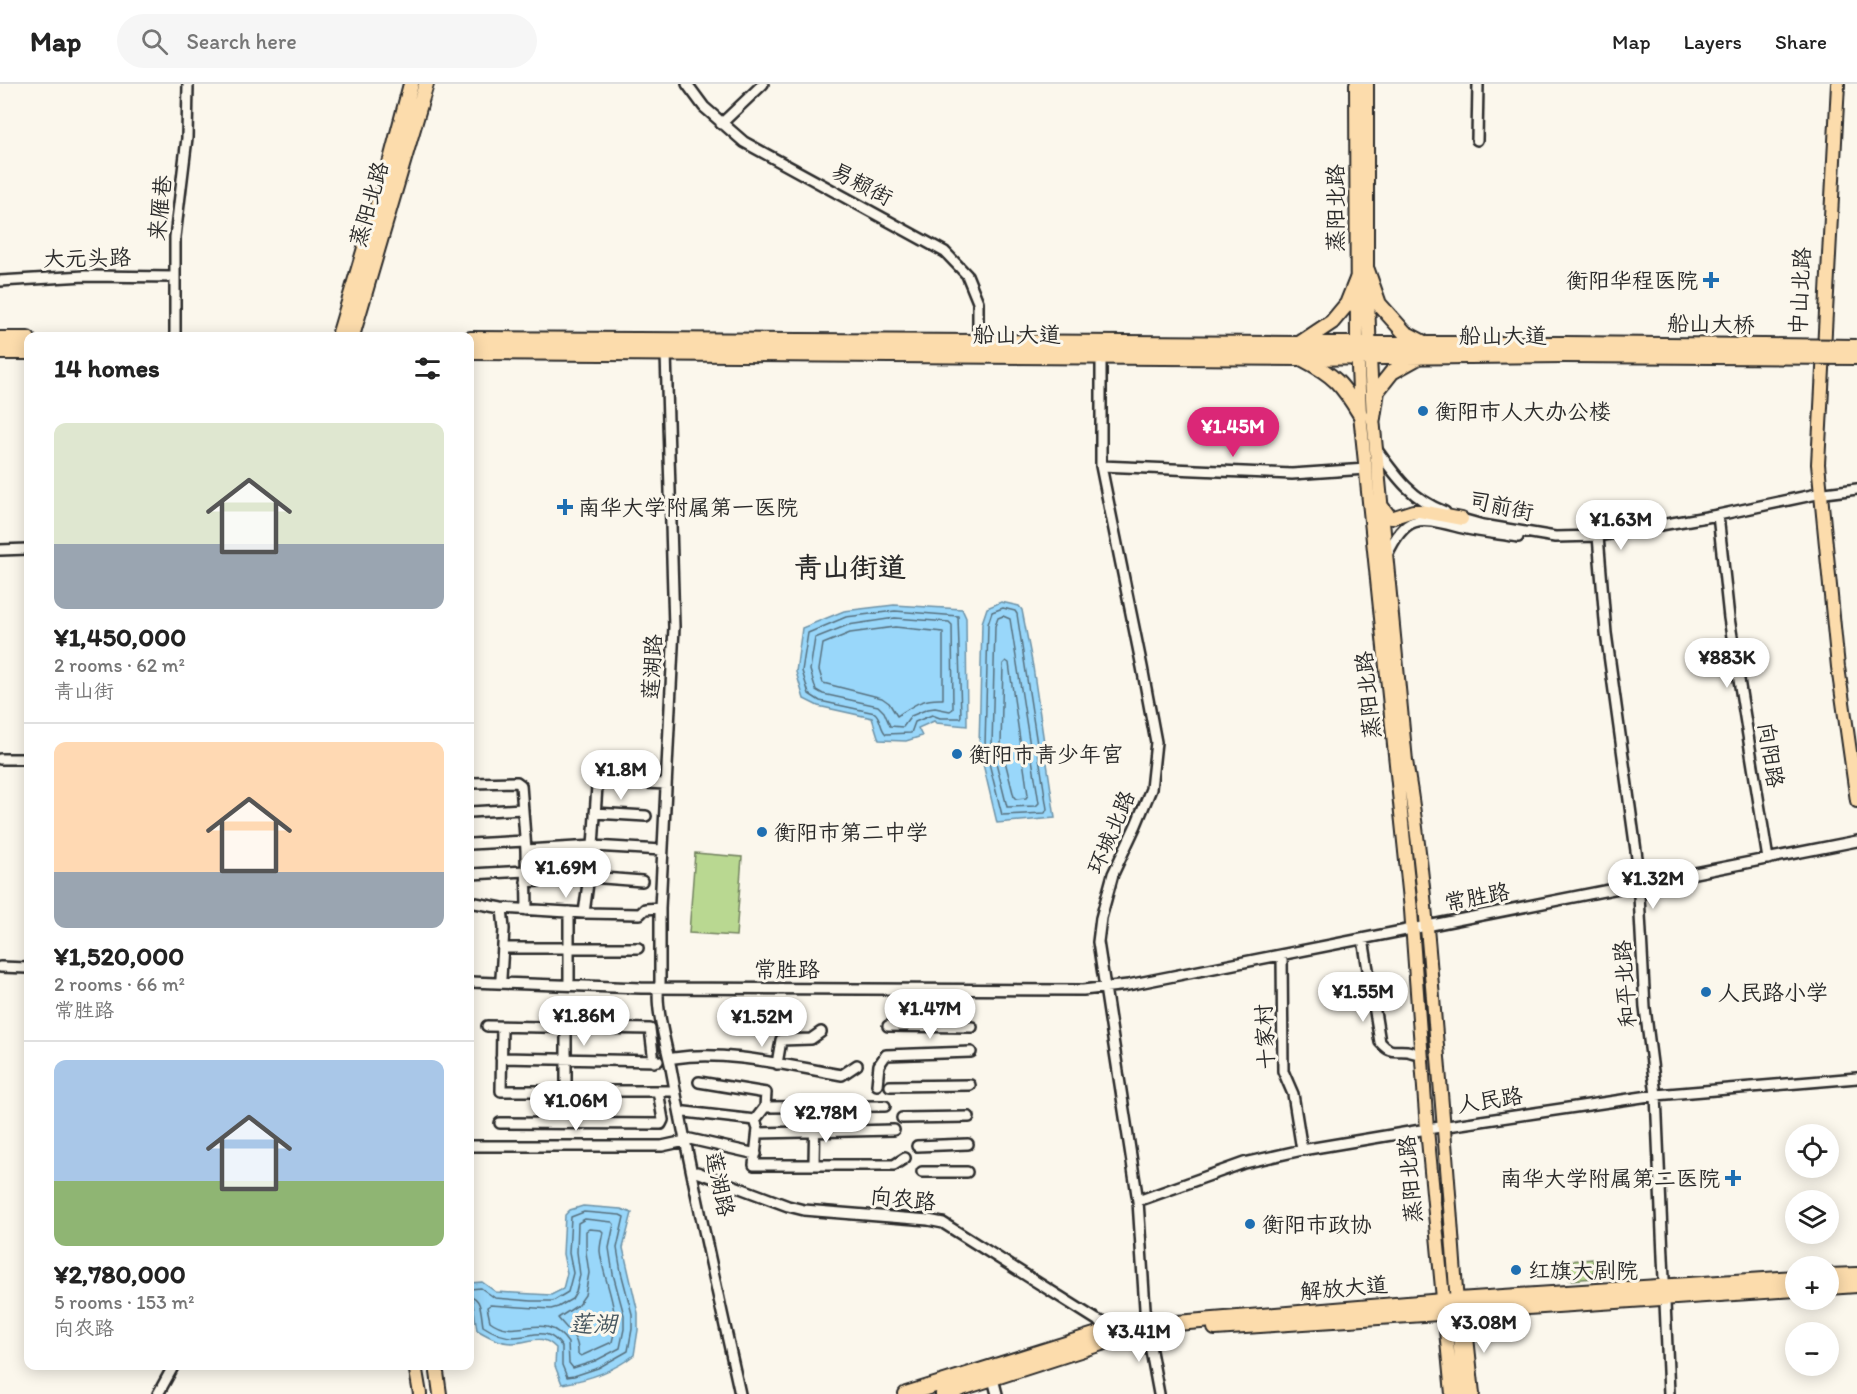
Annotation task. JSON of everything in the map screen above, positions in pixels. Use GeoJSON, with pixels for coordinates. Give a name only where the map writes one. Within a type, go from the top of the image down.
{"type":"FeatureCollection","features":[{"type":"Feature","properties":{"kind":"highway","name":"蒸阳北路"},"geometry":{"type":"LineString","coordinates":[[340,332],[411,84]]}},
{"type":"Feature","properties":{"kind":"highway","name":"蒸阳北路"},"geometry":{"type":"LineString","coordinates":[[353,332],[426,84]]}},
{"type":"Feature","properties":{"kind":"highway"},"geometry":{"type":"LineString","coordinates":[[1362,274],[1379,304],[1423,350],[1392,372],[1377,391],[1367,416],[1327,372],[1300,351],[1332,322],[1347,304],[1362,274]]}},
{"type":"Feature","properties":{"kind":"highway"},"geometry":{"type":"LineString","coordinates":[[0,339],[24,339]]}},
{"type":"Feature","properties":{"kind":"highway","name":"船山大道"},"geometry":{"type":"LineString","coordinates":[[474,339],[978,342],[1300,351]]}},
{"type":"Feature","properties":{"kind":"highway","name":"船山大桥"},"geometry":{"type":"LineString","coordinates":[[1565,350],[1857,347]]}},
{"type":"Feature","properties":{"kind":"highway","name":"船山大道"},"geometry":{"type":"LineString","coordinates":[[474,352],[1101,356],[1300,351],[1565,350]]}},
{"type":"Feature","properties":{"kind":"highway","name":"船山大桥"},"geometry":{"type":"LineString","coordinates":[[1565,350],[1857,357]]}},
{"type":"Feature","properties":{"kind":"highway"},"geometry":{"type":"LineString","coordinates":[[0,352],[24,352]]}},
{"type":"Feature","properties":{"kind":"highway"},"geometry":{"type":"LineString","coordinates":[[1839,1276],[1857,1275]]}},
{"type":"Feature","properties":{"kind":"highway","name":"解放大道"},"geometry":{"type":"LineString","coordinates":[[1450,1306],[1492,1309],[1785,1279]]}},
{"type":"Feature","properties":{"kind":"highway"},"geometry":{"type":"LineString","coordinates":[[1839,1286],[1857,1285]]}},
{"type":"Feature","properties":{"kind":"highway","name":"解放大道"},"geometry":{"type":"LineString","coordinates":[[906,1394],[1118,1328],[1146,1329],[1665,1292],[1785,1289]]}},
{"type":"Feature","properties":{"kind":"highway","name":"解放大道"},"geometry":{"type":"LineString","coordinates":[[943,1394],[1146,1329]]}},
{"type":"Feature","properties":{"kind":"main road","name":"蒸阳北路"},"geometry":{"type":"LineString","coordinates":[[1356,84],[1363,351],[1367,416],[1366,469],[1413,929],[1427,1129],[1450,1306]]}},
{"type":"Feature","properties":{"kind":"main road","name":"蒸阳北路"},"geometry":{"type":"LineString","coordinates":[[1362,274],[1367,84]]}},
{"type":"Feature","properties":{"kind":"main road","name":"中山北路"},"geometry":{"type":"LineString","coordinates":[[1819,496],[1812,463],[1832,84]]}},
{"type":"Feature","properties":{"kind":"main road","name":"中山北路"},"geometry":{"type":"LineString","coordinates":[[1838,84],[1818,464],[1819,496],[1838,667],[1857,801]]}},
{"type":"Feature","properties":{"kind":"main road","name":"蒸阳北路"},"geometry":{"type":"LineString","coordinates":[[1367,416],[1376,448],[1406,761],[1416,816],[1427,926],[1444,1126],[1450,1306]]}},
{"type":"Feature","properties":{"kind":"main road"},"geometry":{"type":"LineString","coordinates":[[1382,505],[1385,513],[1391,518],[1420,511],[1462,519]]}},
{"type":"Feature","properties":{"kind":"main road"},"geometry":{"type":"LineString","coordinates":[[1450,1306],[1452,1394]]}},
{"type":"Feature","properties":{"kind":"main road"},"geometry":{"type":"LineString","coordinates":[[1450,1306],[1463,1394]]}},
{"type":"Feature","properties":{"kind":"main road"},"geometry":{"type":"LineString","coordinates":[[1473,1394],[1467,1338],[1476,1317],[1492,1309]]}},
{"type":"Feature","properties":{"kind":"main road"},"geometry":{"type":"LineString","coordinates":[[416,1370],[420,1394]]}},
{"type":"Feature","properties":{"kind":"main road"},"geometry":{"type":"LineString","coordinates":[[437,1370],[440,1394]]}},
{"type":"Feature","properties":{"kind":"street","name":"来雁巷"},"geometry":{"type":"LineString","coordinates":[[175,332],[175,237],[187,138],[188,84]]}},
{"type":"Feature","properties":{"kind":"street","name":"易赖街"},"geometry":{"type":"LineString","coordinates":[[687,84],[721,124],[744,142],[945,252],[967,275],[978,302],[978,342]]}},
{"type":"Feature","properties":{"kind":"street"},"geometry":{"type":"LineString","coordinates":[[721,124],[763,84]]}},
{"type":"Feature","properties":{"kind":"street"},"geometry":{"type":"LineString","coordinates":[[1477,140],[1478,84]]}},
{"type":"Feature","properties":{"kind":"street","name":"大元头路"},"geometry":{"type":"LineString","coordinates":[[0,281],[85,276],[175,277]]}},
{"type":"Feature","properties":{"kind":"street","name":"莲湖路"},"geometry":{"type":"LineString","coordinates":[[666,353],[674,627],[662,850],[660,1014],[685,1112],[687,1140],[697,1172],[746,1394]]}},
{"type":"Feature","properties":{"kind":"street","name":"环城北路"},"geometry":{"type":"LineString","coordinates":[[1101,356],[1101,466],[1156,742],[1151,789],[1113,874],[1101,918],[1098,942],[1138,1201],[1146,1329],[1159,1394]]}},
{"type":"Feature","properties":{"kind":"street","name":"司前街"},"geometry":{"type":"LineString","coordinates":[[1376,448],[1403,485],[1431,507],[1462,519],[1555,537],[1598,539]]}},
{"type":"Feature","properties":{"kind":"street"},"geometry":{"type":"LineString","coordinates":[[1101,466],[1292,474],[1366,469]]}},
{"type":"Feature","properties":{"kind":"street","name":"司前街"},"geometry":{"type":"LineString","coordinates":[[1386,557],[1395,536],[1405,526],[1421,520],[1432,520],[1472,530],[1555,543],[1598,539],[1857,489]]}},
{"type":"Feature","properties":{"kind":"street","name":"司前街"},"geometry":{"type":"LineString","coordinates":[[1819,496],[1857,494]]}},
{"type":"Feature","properties":{"kind":"street","name":"向阳路"},"geometry":{"type":"LineString","coordinates":[[1718,517],[1729,618],[1768,859]]}},
{"type":"Feature","properties":{"kind":"street","name":"和平北路"},"geometry":{"type":"LineString","coordinates":[[1598,539],[1606,633],[1637,858],[1645,1008],[1656,1095],[1669,1394]]}},
{"type":"Feature","properties":{"kind":"street"},"geometry":{"type":"LineString","coordinates":[[0,550],[24,549]]}},
{"type":"Feature","properties":{"kind":"street"},"geometry":{"type":"LineString","coordinates":[[0,759],[24,759]]}},
{"type":"Feature","properties":{"kind":"street"},"geometry":{"type":"LineString","coordinates":[[584,913],[590,877],[597,786],[603,781],[666,784]]}},
{"type":"Feature","properties":{"kind":"street"},"geometry":{"type":"LineString","coordinates":[[474,783],[517,782],[521,785],[526,910]]}},
{"type":"Feature","properties":{"kind":"street"},"geometry":{"type":"LineString","coordinates":[[474,812],[522,809]]}},
{"type":"Feature","properties":{"kind":"street"},"geometry":{"type":"LineString","coordinates":[[595,813],[646,816]]}},
{"type":"Feature","properties":{"kind":"street","name":"常胜路"},"geometry":{"type":"LineString","coordinates":[[474,982],[661,986],[1104,987],[1128,985],[1857,841]]}},
{"type":"Feature","properties":{"kind":"street"},"geometry":{"type":"LineString","coordinates":[[474,844],[593,846],[662,850]]}},
{"type":"Feature","properties":{"kind":"street"},"geometry":{"type":"LineString","coordinates":[[474,874],[526,871]]}},
{"type":"Feature","properties":{"kind":"street"},"geometry":{"type":"LineString","coordinates":[[526,882],[590,877],[642,880]]}},
{"type":"Feature","properties":{"kind":"street"},"geometry":{"type":"LineString","coordinates":[[474,903],[502,908],[584,913],[640,914],[645,909],[660,908]]}},
{"type":"Feature","properties":{"kind":"street"},"geometry":{"type":"LineString","coordinates":[[501,978],[504,929],[502,908]]}},
{"type":"Feature","properties":{"kind":"street"},"geometry":{"type":"LineString","coordinates":[[568,912],[569,980]]}},
{"type":"Feature","properties":{"kind":"street"},"geometry":{"type":"LineString","coordinates":[[1363,939],[1380,1042],[1386,1049],[1395,1052],[1407,1051],[1422,1055]]}},
{"type":"Feature","properties":{"kind":"street"},"geometry":{"type":"LineString","coordinates":[[503,948],[639,948]]}},
{"type":"Feature","properties":{"kind":"street","name":"十家村"},"geometry":{"type":"LineString","coordinates":[[1282,955],[1283,1071],[1293,1095],[1302,1150]]}},
{"type":"Feature","properties":{"kind":"street"},"geometry":{"type":"LineString","coordinates":[[0,967],[24,968]]}},
{"type":"Feature","properties":{"kind":"street"},"geometry":{"type":"LineString","coordinates":[[0,973],[24,974]]}},
{"type":"Feature","properties":{"kind":"street","name":"常胜路"},"geometry":{"type":"LineString","coordinates":[[474,976],[661,986]]}},
{"type":"Feature","properties":{"kind":"street"},"geometry":{"type":"LineString","coordinates":[[487,1026],[650,1029],[654,1062]]}},
{"type":"Feature","properties":{"kind":"street"},"geometry":{"type":"LineString","coordinates":[[888,1026],[972,1027]]}},
{"type":"Feature","properties":{"kind":"street"},"geometry":{"type":"LineString","coordinates":[[502,1027],[501,1091],[675,1091]]}},
{"type":"Feature","properties":{"kind":"street"},"geometry":{"type":"LineString","coordinates":[[566,1028],[566,1091]]}},
{"type":"Feature","properties":{"kind":"street"},"geometry":{"type":"LineString","coordinates":[[777,1064],[781,1040],[811,1039],[821,1032]]}},
{"type":"Feature","properties":{"kind":"street"},"geometry":{"type":"LineString","coordinates":[[877,1085],[879,1065],[886,1055],[971,1052]]}},
{"type":"Feature","properties":{"kind":"street"},"geometry":{"type":"LineString","coordinates":[[501,1058],[654,1062],[692,1056],[731,1056],[842,1075],[857,1065]]}},
{"type":"Feature","properties":{"kind":"street","name":"莲湖路"},"geometry":{"type":"LineString","coordinates":[[671,1059],[675,1091],[740,1394]]}},
{"type":"Feature","properties":{"kind":"street","name":"人民路"},"geometry":{"type":"LineString","coordinates":[[1138,1201],[1244,1163],[1302,1150],[1444,1126],[1656,1095],[1857,1078]]}},
{"type":"Feature","properties":{"kind":"street"},"geometry":{"type":"LineString","coordinates":[[699,1082],[766,1093],[765,1107],[755,1120]]}},
{"type":"Feature","properties":{"kind":"street"},"geometry":{"type":"LineString","coordinates":[[890,1086],[970,1085]]}},
{"type":"Feature","properties":{"kind":"street"},"geometry":{"type":"LineString","coordinates":[[500,1123],[661,1124],[663,1120],[658,1091]]}},
{"type":"Feature","properties":{"kind":"street"},"geometry":{"type":"LineString","coordinates":[[814,1164],[815,1106]]}},
{"type":"Feature","properties":{"kind":"street"},"geometry":{"type":"LineString","coordinates":[[765,1107],[885,1106]]}},
{"type":"Feature","properties":{"kind":"street"},"geometry":{"type":"LineString","coordinates":[[685,1112],[755,1120]]}},
{"type":"Feature","properties":{"kind":"street"},"geometry":{"type":"LineString","coordinates":[[902,1118],[969,1117]]}},
{"type":"Feature","properties":{"kind":"street"},"geometry":{"type":"LineString","coordinates":[[755,1120],[758,1133],[754,1165],[894,1165],[905,1158]]}},
{"type":"Feature","properties":{"kind":"street"},"geometry":{"type":"LineString","coordinates":[[758,1133],[894,1130]]}},
{"type":"Feature","properties":{"kind":"street"},"geometry":{"type":"LineString","coordinates":[[474,1146],[662,1146],[687,1140],[756,1154]]}},
{"type":"Feature","properties":{"kind":"street"},"geometry":{"type":"LineString","coordinates":[[916,1146],[968,1144]]}},
{"type":"Feature","properties":{"kind":"street","name":"向农路"},"geometry":{"type":"LineString","coordinates":[[697,1172],[804,1210],[943,1223],[1097,1320],[1118,1328]]}},
{"type":"Feature","properties":{"kind":"street"},"geometry":{"type":"LineString","coordinates":[[922,1172],[967,1172]]}},
{"type":"Feature","properties":{"kind":"street"},"geometry":{"type":"LineString","coordinates":[[158,1394],[171,1370]]}},
{"type":"Feature","properties":{"kind":"street"},"geometry":{"type":"LineString","coordinates":[[993,1379],[997,1394]]}},
{"type":"Feature","properties":{"kind":"green space"},"geometry":{"type":"Polygon","coordinates":[[[695,853],[742,857],[736,936],[689,933],[695,853]]]}},
{"type":"Feature","properties":{"kind":"green space"},"geometry":{"type":"Polygon","coordinates":[[[1593,1259],[1594,1278],[1569,1280],[1568,1261],[1593,1259]]]}},
{"type":"Feature","properties":{"kind":"water"},"geometry":{"type":"Polygon","coordinates":[[[1001,602],[1019,606],[1022,610],[1033,667],[1055,818],[997,823],[979,747],[982,623],[987,608],[1001,602]]]}},
{"type":"Feature","properties":{"kind":"water"},"geometry":{"type":"Polygon","coordinates":[[[894,605],[962,609],[966,618],[967,726],[934,721],[918,728],[922,736],[906,741],[879,740],[872,718],[818,706],[804,699],[796,672],[802,628],[844,611],[894,605]]]}},
{"type":"Feature","properties":{"kind":"water","name":"莲湖"},"geometry":{"type":"Polygon","coordinates":[[[583,1206],[621,1209],[632,1213],[623,1248],[638,1313],[638,1330],[634,1355],[626,1361],[600,1374],[562,1384],[555,1366],[556,1348],[550,1343],[536,1339],[507,1343],[477,1330],[474,1283],[482,1282],[496,1292],[551,1295],[563,1289],[567,1273],[563,1254],[565,1215],[570,1210],[583,1206]]]}},
{"type":"Feature","properties":{"kind":"place","name":"衡阳华程医院"},"geometry":{"type":"Point","coordinates":[1711,280]}},
{"type":"Feature","properties":{"kind":"place","name":"衡阳市人大办公楼"},"geometry":{"type":"Point","coordinates":[1423,411]}},
{"type":"Feature","properties":{"kind":"place","name":"南华大学附属第一医院"},"geometry":{"type":"Point","coordinates":[565,507]}},
{"type":"Feature","properties":{"kind":"place","name":"衡阳市青少年宫"},"geometry":{"type":"Point","coordinates":[957,754]}},
{"type":"Feature","properties":{"kind":"place","name":"衡阳市第二中学"},"geometry":{"type":"Point","coordinates":[762,832]}},
{"type":"Feature","properties":{"kind":"place","name":"人民路小学"},"geometry":{"type":"Point","coordinates":[1706,992]}},
{"type":"Feature","properties":{"kind":"place","name":"南华大学附属第二医院"},"geometry":{"type":"Point","coordinates":[1733,1178]}},
{"type":"Feature","properties":{"kind":"place","name":"衡阳市政协"},"geometry":{"type":"Point","coordinates":[1250,1224]}},
{"type":"Feature","properties":{"kind":"place","name":"红旗大剧院"},"geometry":{"type":"Point","coordinates":[1516,1270]}},
{"type":"Feature","properties":{"kind":"district","name":"青山街道"},"geometry":{"type":"Point","coordinates":[850,567]}}]}
